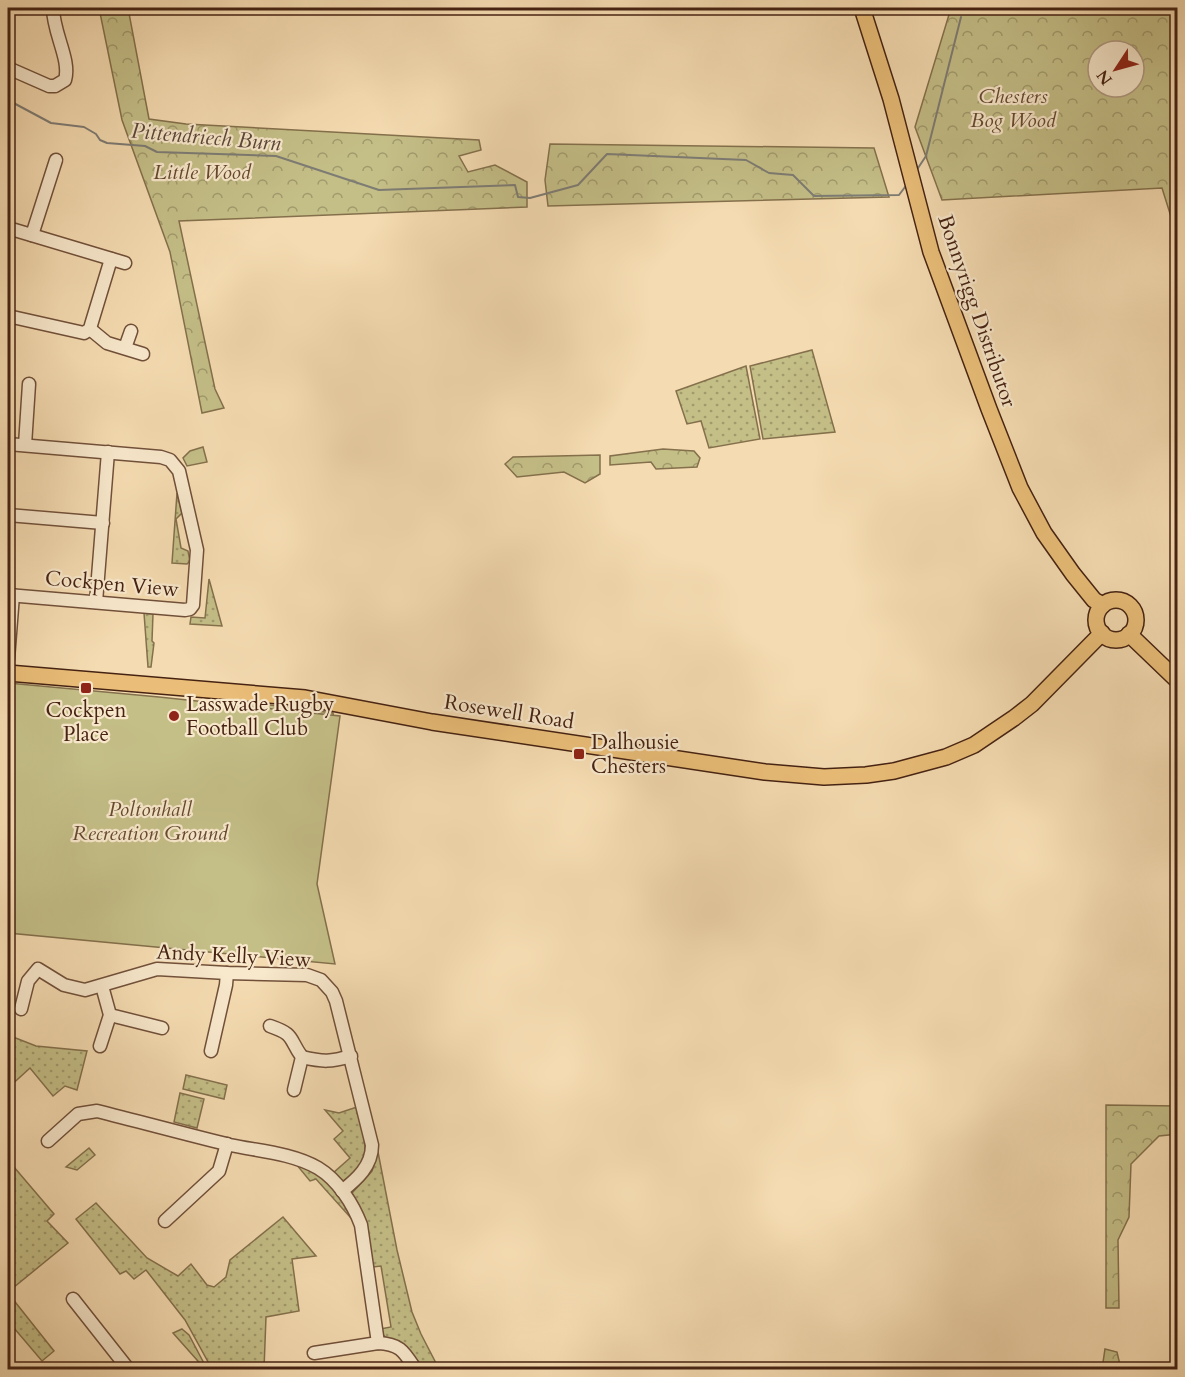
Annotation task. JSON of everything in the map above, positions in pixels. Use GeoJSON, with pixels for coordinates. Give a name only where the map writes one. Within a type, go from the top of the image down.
{"type":"FeatureCollection","features":[{"type":"Feature","properties":{"kind":"main road","name":"Bonnyrigg Distributor"},"geometry":{"type":"LineString","coordinates":[[862,8],[891,99],[931,252],[988,409],[1016,478],[1044,533],[1094,600],[1103,605]]}},
{"type":"Feature","properties":{"kind":"main road"},"geometry":{"type":"LineString","coordinates":[[1115,600],[1128,604],[1135,615],[1136,622],[1130,634],[1118,639],[1106,637],[1102,633],[1096,622],[1103,605],[1115,600]]}},
{"type":"Feature","properties":{"kind":"main road","name":"Rosewell Road"},"geometry":{"type":"LineString","coordinates":[[8,673],[305,698],[432,722],[765,772],[824,777],[894,771],[946,757],[974,745],[1032,704],[1102,633]]}},
{"type":"Feature","properties":{"kind":"main road"},"geometry":{"type":"LineString","coordinates":[[1130,634],[1178,681]]}},
{"type":"Feature","properties":{"kind":"street"},"geometry":{"type":"LineString","coordinates":[[8,68],[49,86],[61,84],[65,80],[68,72],[67,64],[55,28],[53,8]]}},
{"type":"Feature","properties":{"kind":"street"},"geometry":{"type":"LineString","coordinates":[[32,236],[56,160]]}},
{"type":"Feature","properties":{"kind":"street"},"geometry":{"type":"LineString","coordinates":[[8,228],[125,263]]}},
{"type":"Feature","properties":{"kind":"street"},"geometry":{"type":"LineString","coordinates":[[8,316],[84,333],[90,329],[111,259]]}},
{"type":"Feature","properties":{"kind":"street"},"geometry":{"type":"LineString","coordinates":[[90,329],[107,342],[143,354]]}},
{"type":"Feature","properties":{"kind":"street"},"geometry":{"type":"LineString","coordinates":[[125,348],[131,331]]}},
{"type":"Feature","properties":{"kind":"street"},"geometry":{"type":"LineString","coordinates":[[25,446],[29,384]]}},
{"type":"Feature","properties":{"kind":"street"},"geometry":{"type":"LineString","coordinates":[[8,444],[108,452],[96,602]]}},
{"type":"Feature","properties":{"kind":"street","name":"Cockpen View"},"geometry":{"type":"LineString","coordinates":[[10,595],[190,609],[193,605],[197,550],[179,471],[174,463],[160,457],[108,452]]}},
{"type":"Feature","properties":{"kind":"street"},"geometry":{"type":"LineString","coordinates":[[8,515],[103,524]]}},
{"type":"Feature","properties":{"kind":"street"},"geometry":{"type":"LineString","coordinates":[[8,658],[10,595]]}},
{"type":"Feature","properties":{"kind":"street","name":"Andy Kelly View"},"geometry":{"type":"LineString","coordinates":[[21,1009],[28,981],[38,969],[64,985],[86,990],[157,969],[307,975],[321,980],[332,992],[336,1001],[372,1145],[372,1153],[366,1167],[342,1191]]}},
{"type":"Feature","properties":{"kind":"street"},"geometry":{"type":"LineString","coordinates":[[211,1051],[213,1019],[226,985],[226,973]]}},
{"type":"Feature","properties":{"kind":"street"},"geometry":{"type":"LineString","coordinates":[[100,1046],[110,1015],[102,986]]}},
{"type":"Feature","properties":{"kind":"street"},"geometry":{"type":"LineString","coordinates":[[110,1015],[162,1028]]}},
{"type":"Feature","properties":{"kind":"street"},"geometry":{"type":"LineString","coordinates":[[270,1026],[287,1032],[302,1057],[294,1089]]}},
{"type":"Feature","properties":{"kind":"street"},"geometry":{"type":"LineString","coordinates":[[302,1057],[331,1062],[351,1056]]}},
{"type":"Feature","properties":{"kind":"street"},"geometry":{"type":"LineString","coordinates":[[48,1141],[78,1114],[96,1111],[227,1144],[303,1160],[324,1173],[342,1191],[354,1208],[361,1225],[378,1343]]}},
{"type":"Feature","properties":{"kind":"street"},"geometry":{"type":"LineString","coordinates":[[165,1221],[219,1170],[227,1144]]}},
{"type":"Feature","properties":{"kind":"street"},"geometry":{"type":"LineString","coordinates":[[73,1299],[129,1370]]}},
{"type":"Feature","properties":{"kind":"street"},"geometry":{"type":"LineString","coordinates":[[314,1353],[378,1343],[397,1346],[403,1350],[416,1370]]}},
{"type":"Feature","properties":{"kind":"green space","name":"Little Wood"},"geometry":{"type":"Polygon","coordinates":[[[99,8],[128,8],[149,119],[186,124],[479,140],[481,150],[459,156],[468,172],[495,165],[527,182],[527,207],[179,221],[215,389],[224,408],[202,413],[170,252],[122,120],[99,8]]]}},
{"type":"Feature","properties":{"kind":"green space","name":"Chesters Bog Wood"},"geometry":{"type":"Polygon","coordinates":[[[951,8],[1173,8],[1178,30],[1177,236],[1162,188],[942,200],[915,127],[951,8]]]}},
{"type":"Feature","properties":{"kind":"green space"},"geometry":{"type":"Polygon","coordinates":[[[550,144],[874,148],[889,197],[548,206],[545,180],[550,144]]]}},
{"type":"Feature","properties":{"kind":"green space"},"geometry":{"type":"Polygon","coordinates":[[[812,350],[835,432],[763,439],[750,366],[812,350]]]}},
{"type":"Feature","properties":{"kind":"green space"},"geometry":{"type":"Polygon","coordinates":[[[746,366],[760,439],[709,448],[701,421],[687,424],[676,391],[746,366]]]}},
{"type":"Feature","properties":{"kind":"green space"},"geometry":{"type":"Polygon","coordinates":[[[203,447],[207,462],[187,466],[183,458],[190,451],[203,447]]]}},
{"type":"Feature","properties":{"kind":"green space"},"geometry":{"type":"Polygon","coordinates":[[[663,449],[694,451],[700,458],[697,467],[656,469],[651,462],[610,465],[610,456],[663,449]]]}},
{"type":"Feature","properties":{"kind":"green space"},"geometry":{"type":"Polygon","coordinates":[[[600,455],[600,474],[585,483],[564,472],[517,477],[505,464],[513,457],[600,455]]]}},
{"type":"Feature","properties":{"kind":"green space"},"geometry":{"type":"Polygon","coordinates":[[[177,493],[182,513],[176,519],[181,548],[188,551],[190,561],[187,564],[172,563],[177,493]]]}},
{"type":"Feature","properties":{"kind":"green space"},"geometry":{"type":"Polygon","coordinates":[[[209,579],[222,626],[190,624],[191,617],[205,618],[209,579]]]}},
{"type":"Feature","properties":{"kind":"green space"},"geometry":{"type":"Polygon","coordinates":[[[144,613],[153,614],[152,641],[154,643],[151,667],[148,667],[144,613]]]}},
{"type":"Feature","properties":{"kind":"green space","name":"Poltonhall Recreation Ground"},"geometry":{"type":"Polygon","coordinates":[[[8,683],[340,716],[317,884],[335,964],[8,933],[8,683]]]}},
{"type":"Feature","properties":{"kind":"green space"},"geometry":{"type":"Polygon","coordinates":[[[223,699],[333,713],[334,719],[226,704],[223,699]]]}},
{"type":"Feature","properties":{"kind":"green space"},"geometry":{"type":"Polygon","coordinates":[[[8,1035],[36,1046],[87,1051],[77,1090],[65,1086],[53,1096],[30,1068],[8,1088],[8,1035]]]}},
{"type":"Feature","properties":{"kind":"green space"},"geometry":{"type":"Polygon","coordinates":[[[186,1075],[227,1085],[224,1099],[183,1089],[186,1075]]]}},
{"type":"Feature","properties":{"kind":"green space"},"geometry":{"type":"Polygon","coordinates":[[[180,1093],[204,1099],[197,1128],[174,1122],[180,1093]]]}},
{"type":"Feature","properties":{"kind":"green space"},"geometry":{"type":"Polygon","coordinates":[[[1106,1105],[1177,1106],[1178,1134],[1159,1136],[1131,1164],[1129,1217],[1118,1240],[1119,1308],[1106,1308],[1106,1105]]]}},
{"type":"Feature","properties":{"kind":"green space"},"geometry":{"type":"Polygon","coordinates":[[[357,1107],[364,1139],[364,1157],[353,1174],[343,1181],[332,1174],[350,1158],[334,1139],[343,1131],[325,1110],[339,1113],[357,1107]]]}},
{"type":"Feature","properties":{"kind":"green space"},"geometry":{"type":"Polygon","coordinates":[[[89,1148],[95,1155],[77,1170],[66,1167],[89,1148]]]}},
{"type":"Feature","properties":{"kind":"green space"},"geometry":{"type":"Polygon","coordinates":[[[378,1152],[412,1312],[439,1369],[420,1369],[381,1333],[380,1329],[391,1327],[381,1266],[371,1265],[352,1193],[372,1171],[378,1152]]]}},
{"type":"Feature","properties":{"kind":"green space"},"geometry":{"type":"Polygon","coordinates":[[[8,1160],[54,1214],[47,1221],[68,1243],[8,1292],[8,1160]]]}},
{"type":"Feature","properties":{"kind":"green space"},"geometry":{"type":"Polygon","coordinates":[[[296,1164],[315,1172],[329,1184],[352,1215],[350,1217],[316,1179],[310,1181],[296,1164]]]}},
{"type":"Feature","properties":{"kind":"green space"},"geometry":{"type":"Polygon","coordinates":[[[96,1203],[147,1258],[178,1276],[191,1264],[207,1285],[214,1287],[226,1277],[230,1260],[283,1217],[316,1256],[292,1259],[299,1311],[266,1317],[264,1369],[212,1369],[185,1320],[146,1270],[134,1279],[126,1271],[120,1274],[76,1219],[96,1203]]]}},
{"type":"Feature","properties":{"kind":"green space"},"geometry":{"type":"Polygon","coordinates":[[[8,1293],[54,1351],[42,1361],[8,1321],[8,1293]]]}},
{"type":"Feature","properties":{"kind":"green space"},"geometry":{"type":"Polygon","coordinates":[[[182,1329],[189,1335],[207,1369],[173,1333],[182,1329]]]}},
{"type":"Feature","properties":{"kind":"green space"},"geometry":{"type":"Polygon","coordinates":[[[1105,1349],[1117,1352],[1121,1369],[1102,1369],[1105,1349]]]}},
{"type":"Feature","properties":{"kind":"waterway","name":"Pittendriech Burn"},"geometry":{"type":"LineString","coordinates":[[916,171],[926,156],[961,17]]}},
{"type":"Feature","properties":{"kind":"waterway","name":"Pittendriech Burn"},"geometry":{"type":"LineString","coordinates":[[8,100],[51,123],[84,127],[107,143],[145,146],[157,152],[276,156],[379,190],[515,185],[518,197],[530,198],[578,185],[607,154],[746,160],[769,173],[793,175],[814,196],[899,195],[908,183]]}},
{"type":"Feature","properties":{"kind":"place","name":"Cockpen Place"},"geometry":{"type":"Point","coordinates":[86,688]}},
{"type":"Feature","properties":{"kind":"place","name":"Lasswade Rugby Football Club"},"geometry":{"type":"Point","coordinates":[174,716]}},
{"type":"Feature","properties":{"kind":"place","name":"Dalhousie Chesters"},"geometry":{"type":"Point","coordinates":[579,754]}}]}
